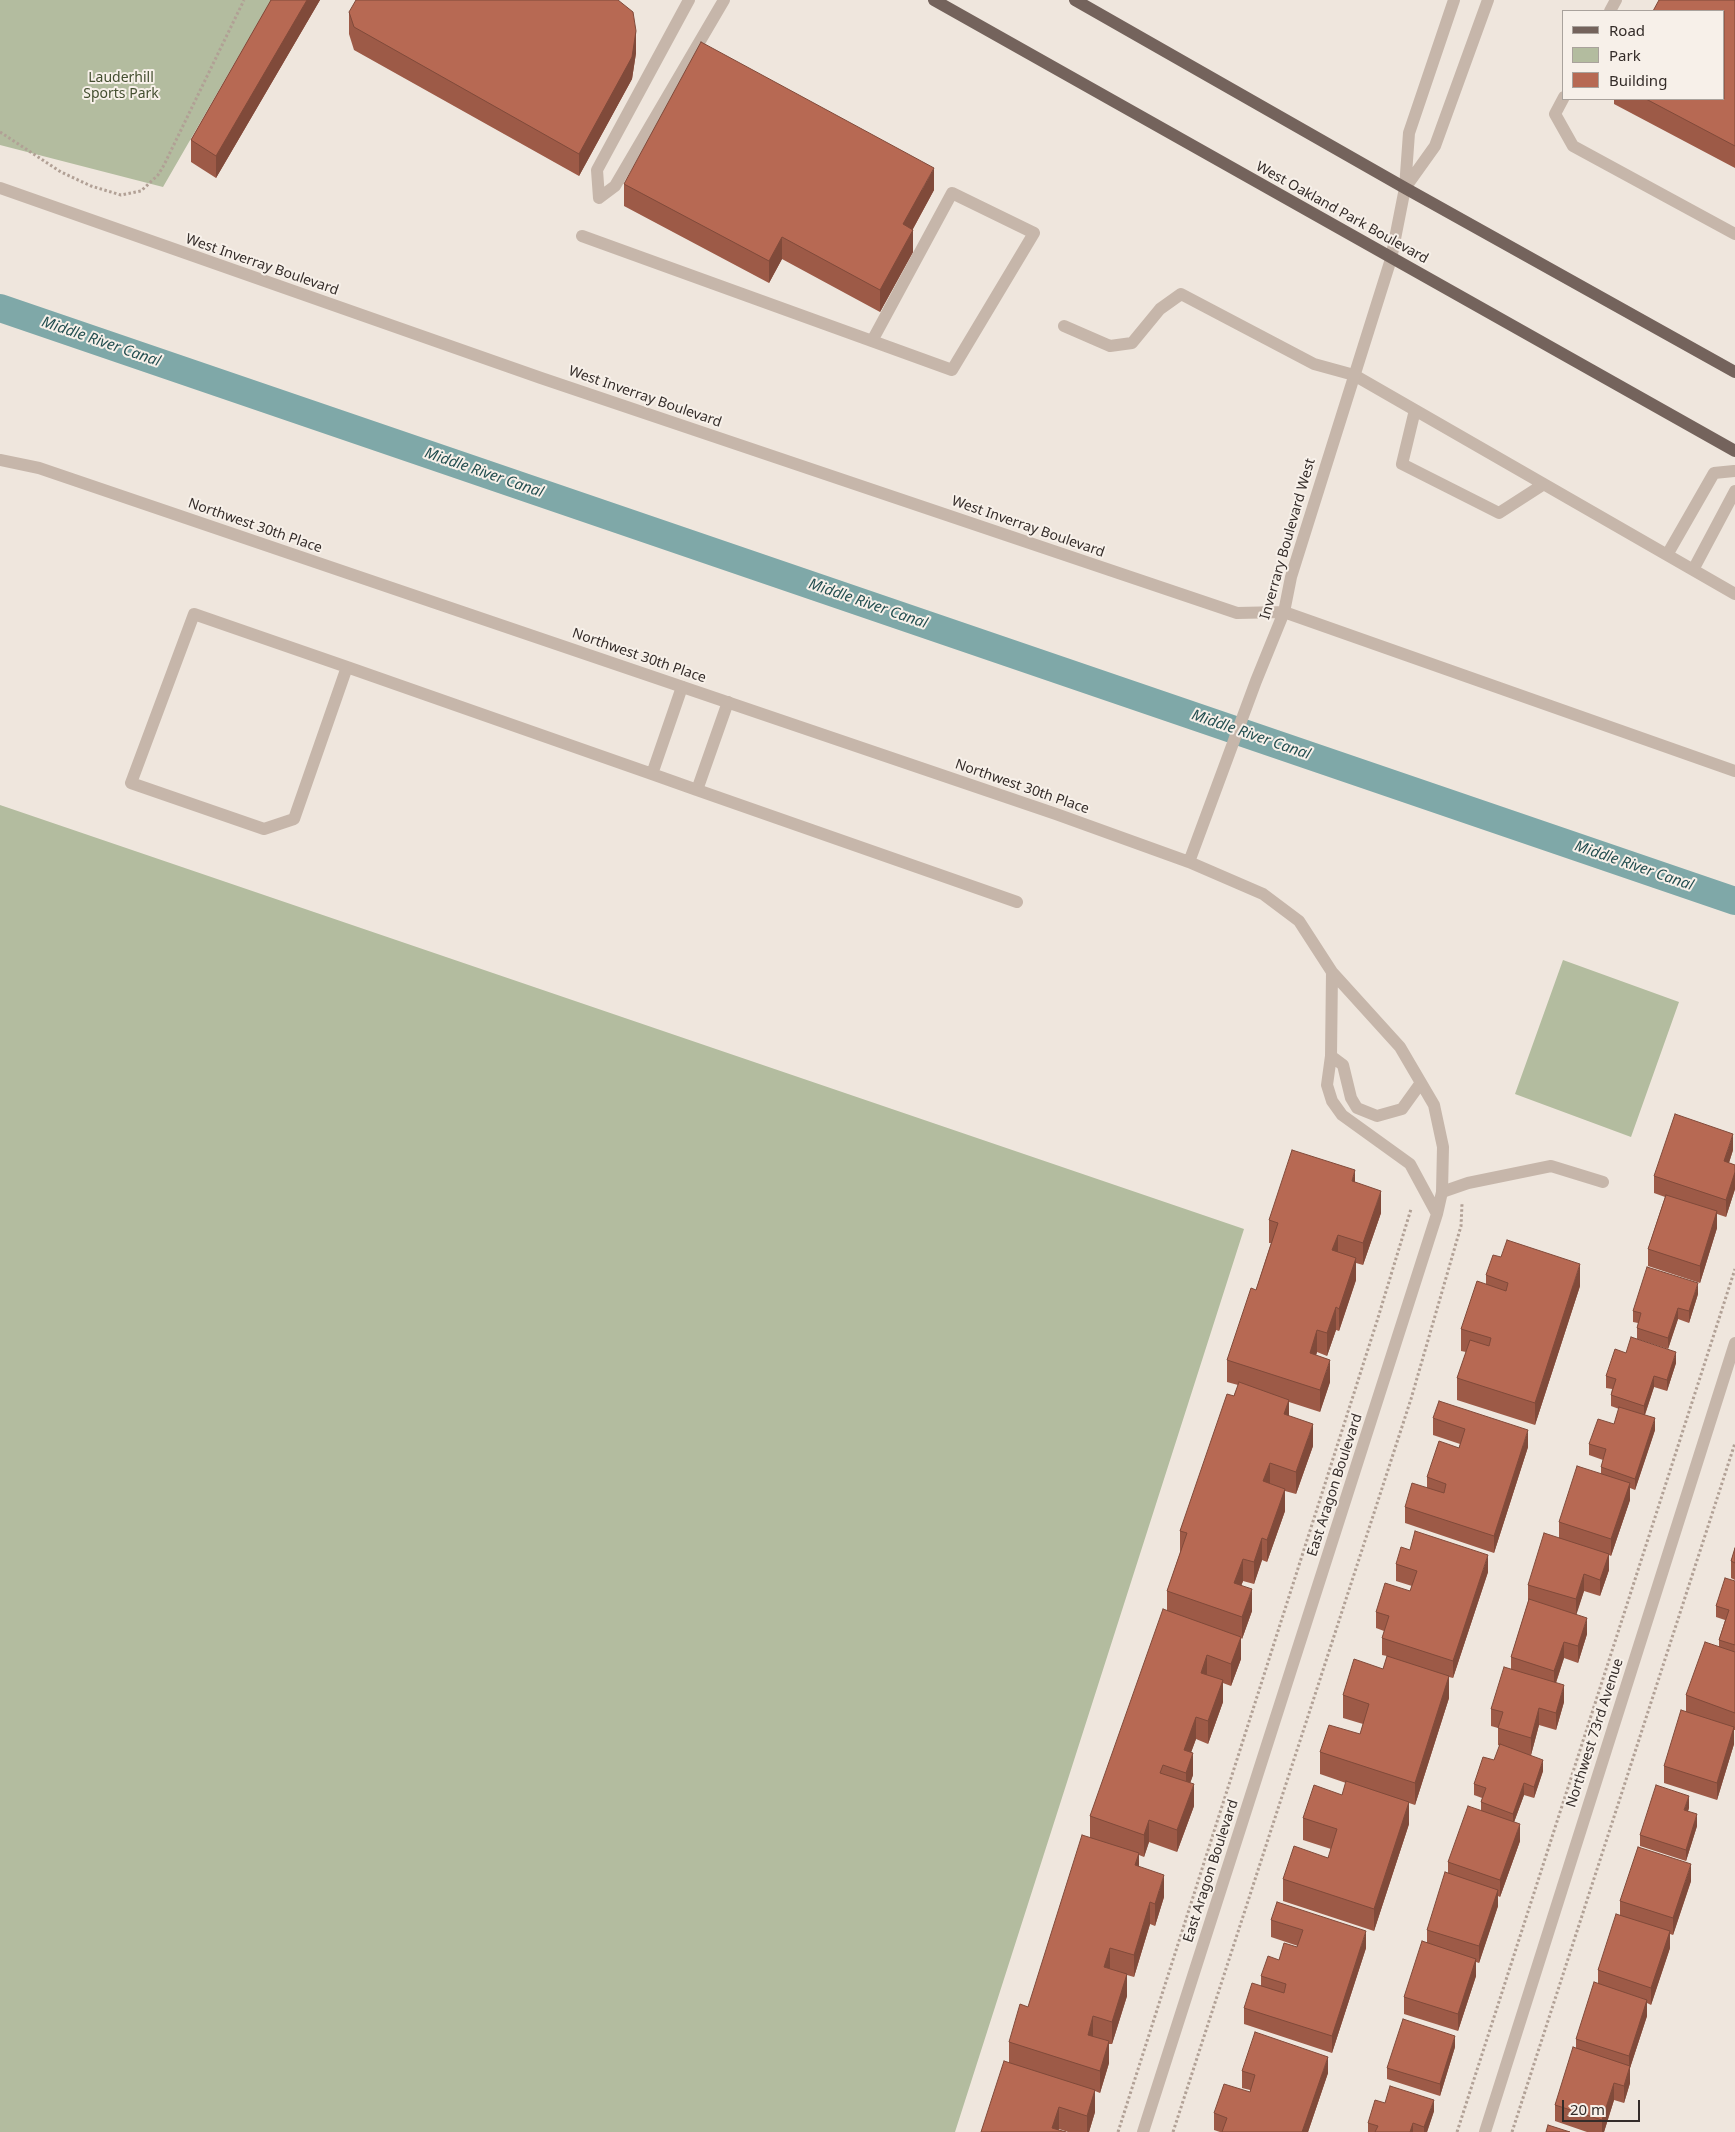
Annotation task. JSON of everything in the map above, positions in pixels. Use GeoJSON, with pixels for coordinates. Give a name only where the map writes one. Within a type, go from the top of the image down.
{"type":"FeatureCollection","features":[{"type":"Feature","properties":{"kind":"main road","name":"West Oakland Park Boulevard"},"geometry":{"type":"LineString","coordinates":[[934,0],[1735,451]]}},
{"type":"Feature","properties":{"kind":"main road"},"geometry":{"type":"LineString","coordinates":[[1075,0],[1405,188],[1735,372]]}},
{"type":"Feature","properties":{"kind":"street"},"geometry":{"type":"LineString","coordinates":[[689,0],[596,170],[600,198],[615,186],[724,0]]}},
{"type":"Feature","properties":{"kind":"street","name":"Inverrary Boulevard West"},"geometry":{"type":"LineString","coordinates":[[1189,862],[1256,681],[1284,612],[1290,576],[1391,259],[1405,188],[1409,133],[1454,0]]}},
{"type":"Feature","properties":{"kind":"street","name":"Inverrary Boulevard West"},"geometry":{"type":"LineString","coordinates":[[1405,188],[1435,146],[1488,0]]}},
{"type":"Feature","properties":{"kind":"street"},"geometry":{"type":"LineString","coordinates":[[1562,100],[1555,114],[1573,146],[1735,234]]}},
{"type":"Feature","properties":{"kind":"street","name":"West Inverray Boulevard"},"geometry":{"type":"LineString","coordinates":[[0,188],[551,381],[1237,613],[1284,612]]}},
{"type":"Feature","properties":{"kind":"street"},"geometry":{"type":"LineString","coordinates":[[582,236],[952,370],[1034,233],[952,193],[872,341]]}},
{"type":"Feature","properties":{"kind":"street"},"geometry":{"type":"LineString","coordinates":[[1064,326],[1110,346],[1132,343],[1160,309],[1181,294],[1314,364],[1354,375],[1735,594]]}},
{"type":"Feature","properties":{"kind":"street"},"geometry":{"type":"LineString","coordinates":[[1415,410],[1402,464],[1499,513],[1544,484]]}},
{"type":"Feature","properties":{"kind":"street","name":"Northwest 30th Place"},"geometry":{"type":"LineString","coordinates":[[0,460],[39,468],[1056,814],[1189,862],[1263,894]]}},
{"type":"Feature","properties":{"kind":"street"},"geometry":{"type":"LineString","coordinates":[[1667,555],[1714,473],[1735,472]]}},
{"type":"Feature","properties":{"kind":"street"},"geometry":{"type":"LineString","coordinates":[[1693,570],[1735,491]]}},
{"type":"Feature","properties":{"kind":"street"},"geometry":{"type":"LineString","coordinates":[[1284,612],[1735,771]]}},
{"type":"Feature","properties":{"kind":"street"},"geometry":{"type":"LineString","coordinates":[[347,667],[294,818],[264,829],[131,783],[194,614],[347,667],[1018,902]]}},
{"type":"Feature","properties":{"kind":"street"},"geometry":{"type":"LineString","coordinates":[[652,774],[682,687]]}},
{"type":"Feature","properties":{"kind":"street"},"geometry":{"type":"LineString","coordinates":[[697,790],[728,702]]}},
{"type":"Feature","properties":{"kind":"street","name":"East Aragon Boulevard"},"geometry":{"type":"LineString","coordinates":[[1143,2132],[1437,1214],[1442,1192],[1443,1147],[1434,1106],[1400,1047],[1332,972],[1299,921],[1263,894]]}},
{"type":"Feature","properties":{"kind":"street"},"geometry":{"type":"LineString","coordinates":[[1332,972],[1331,1056],[1327,1085],[1332,1102],[1342,1116],[1410,1164],[1437,1214]]}},
{"type":"Feature","properties":{"kind":"street"},"geometry":{"type":"LineString","coordinates":[[1331,1056],[1343,1065],[1351,1098],[1357,1108],[1377,1116],[1402,1109],[1420,1084]]}},
{"type":"Feature","properties":{"kind":"street"},"geometry":{"type":"LineString","coordinates":[[1442,1192],[1464,1185],[1551,1166],[1603,1182]]}},
{"type":"Feature","properties":{"kind":"street","name":"Northwest 73rd Avenue"},"geometry":{"type":"LineString","coordinates":[[1485,2132],[1735,1343]]}},
{"type":"Feature","properties":{"kind":"path"},"geometry":{"type":"LineString","coordinates":[[0,132],[61,172],[91,186],[122,195],[141,191],[158,175],[164,165],[244,0]]}},
{"type":"Feature","properties":{"kind":"path"},"geometry":{"type":"LineString","coordinates":[[1173,2132],[1411,1399],[1461,1226],[1464,1185]]}},
{"type":"Feature","properties":{"kind":"path"},"geometry":{"type":"LineString","coordinates":[[1118,2132],[1412,1210],[1409,1203]]}},
{"type":"Feature","properties":{"kind":"path"},"geometry":{"type":"LineString","coordinates":[[1456,2132],[1735,1269]]}},
{"type":"Feature","properties":{"kind":"path"},"geometry":{"type":"LineString","coordinates":[[1512,2132],[1735,1443]]}},
{"type":"Feature","properties":{"kind":"green space","name":"Lauderhill Sports Park"},"geometry":{"type":"Polygon","coordinates":[[[0,0],[271,0],[163,187],[0,145],[0,0]]]}},
{"type":"Feature","properties":{"kind":"green space"},"geometry":{"type":"Polygon","coordinates":[[[0,805],[1244,1229],[955,2132],[0,2132],[0,805]]]}},
{"type":"Feature","properties":{"kind":"green space"},"geometry":{"type":"Polygon","coordinates":[[[1563,960],[1679,1002],[1631,1137],[1515,1094],[1563,960]]]}},
{"type":"Feature","properties":{"kind":"building"},"geometry":{"type":"Polygon","coordinates":[[[271,0],[307,0],[216,156],[191,140],[271,0]]]}},
{"type":"Feature","properties":{"kind":"building"},"geometry":{"type":"Polygon","coordinates":[[[356,0],[618,0],[633,12],[636,31],[632,57],[579,154],[354,27],[349,12],[356,0]]]}},
{"type":"Feature","properties":{"kind":"building"},"geometry":{"type":"Polygon","coordinates":[[[1659,0],[1735,0],[1735,146],[1648,100],[1725,100],[1725,10],[1654,10],[1659,0]]]}},
{"type":"Feature","properties":{"kind":"building"},"geometry":{"type":"Polygon","coordinates":[[[701,42],[934,168],[903,224],[913,230],[880,290],[782,237],[769,261],[624,184],[701,42]]]}},
{"type":"Feature","properties":{"kind":"building"},"geometry":{"type":"Polygon","coordinates":[[[1675,1114],[1733,1134],[1724,1161],[1735,1165],[1735,1172],[1726,1200],[1654,1176],[1675,1114]]]}},
{"type":"Feature","properties":{"kind":"building"},"geometry":{"type":"Polygon","coordinates":[[[1292,1150],[1355,1170],[1352,1181],[1381,1191],[1363,1243],[1338,1235],[1332,1250],[1356,1258],[1339,1309],[1336,1307],[1327,1333],[1317,1330],[1310,1353],[1330,1360],[1320,1390],[1227,1360],[1251,1288],[1256,1290],[1278,1223],[1269,1220],[1292,1150]]]}},
{"type":"Feature","properties":{"kind":"building"},"geometry":{"type":"Polygon","coordinates":[[[1666,1195],[1717,1211],[1700,1266],[1648,1249],[1666,1195]]]}},
{"type":"Feature","properties":{"kind":"building"},"geometry":{"type":"Polygon","coordinates":[[[1507,1240],[1580,1264],[1535,1403],[1457,1378],[1470,1340],[1489,1346],[1491,1338],[1461,1329],[1477,1281],[1506,1291],[1508,1283],[1486,1275],[1493,1255],[1501,1257],[1507,1240]]]}},
{"type":"Feature","properties":{"kind":"building"},"geometry":{"type":"Polygon","coordinates":[[[1647,1267],[1698,1283],[1689,1311],[1678,1308],[1668,1338],[1637,1328],[1641,1313],[1633,1311],[1647,1267]]]}},
{"type":"Feature","properties":{"kind":"building"},"geometry":{"type":"Polygon","coordinates":[[[1631,1337],[1676,1352],[1667,1380],[1654,1376],[1644,1406],[1611,1395],[1616,1379],[1606,1376],[1615,1349],[1626,1353],[1631,1337]]]}},
{"type":"Feature","properties":{"kind":"building"},"geometry":{"type":"Polygon","coordinates":[[[1239,1382],[1289,1400],[1284,1414],[1313,1424],[1296,1472],[1270,1463],[1263,1481],[1285,1489],[1267,1540],[1262,1538],[1254,1562],[1243,1559],[1234,1583],[1252,1589],[1242,1617],[1167,1591],[1187,1533],[1180,1531],[1227,1394],[1234,1396],[1239,1382]]]}},
{"type":"Feature","properties":{"kind":"building"},"geometry":{"type":"Polygon","coordinates":[[[1439,1401],[1528,1430],[1494,1536],[1405,1507],[1412,1483],[1444,1493],[1446,1484],[1427,1477],[1439,1441],[1459,1448],[1465,1429],[1433,1418],[1439,1401]]]}},
{"type":"Feature","properties":{"kind":"building"},"geometry":{"type":"Polygon","coordinates":[[[1619,1407],[1655,1418],[1635,1479],[1601,1467],[1606,1449],[1589,1444],[1598,1419],[1614,1424],[1619,1407]]]}},
{"type":"Feature","properties":{"kind":"building"},"geometry":{"type":"Polygon","coordinates":[[[1577,1466],[1630,1483],[1611,1539],[1559,1522],[1577,1466]]]}},
{"type":"Feature","properties":{"kind":"building"},"geometry":{"type":"Polygon","coordinates":[[[1415,1531],[1488,1555],[1453,1661],[1382,1638],[1389,1616],[1376,1612],[1385,1583],[1410,1591],[1417,1571],[1396,1564],[1401,1547],[1410,1550],[1415,1531]]]}},
{"type":"Feature","properties":{"kind":"building"},"geometry":{"type":"Polygon","coordinates":[[[1544,1533],[1609,1554],[1600,1580],[1584,1574],[1576,1599],[1528,1585],[1544,1533]]]}},
{"type":"Feature","properties":{"kind":"building"},"geometry":{"type":"Polygon","coordinates":[[[1735,1548],[1735,1563],[1731,1561],[1735,1548]]]}},
{"type":"Feature","properties":{"kind":"building"},"geometry":{"type":"Polygon","coordinates":[[[1725,1578],[1735,1581],[1735,1645],[1719,1640],[1729,1610],[1716,1606],[1725,1578]]]}},
{"type":"Feature","properties":{"kind":"building"},"geometry":{"type":"Polygon","coordinates":[[[1529,1599],[1587,1618],[1578,1646],[1564,1642],[1554,1671],[1511,1657],[1529,1599]]]}},
{"type":"Feature","properties":{"kind":"building"},"geometry":{"type":"Polygon","coordinates":[[[1163,1609],[1241,1637],[1231,1664],[1207,1655],[1201,1673],[1223,1680],[1208,1721],[1196,1717],[1184,1750],[1193,1753],[1186,1773],[1163,1765],[1160,1773],[1194,1784],[1177,1830],[1149,1820],[1144,1835],[1090,1816],[1163,1609]]]}},
{"type":"Feature","properties":{"kind":"building"},"geometry":{"type":"Polygon","coordinates":[[[1705,1642],[1735,1652],[1735,1713],[1686,1695],[1705,1642]]]}},
{"type":"Feature","properties":{"kind":"building"},"geometry":{"type":"Polygon","coordinates":[[[1387,1656],[1449,1676],[1415,1783],[1320,1752],[1329,1725],[1360,1734],[1369,1704],[1343,1695],[1354,1659],[1383,1669],[1387,1656]]]}},
{"type":"Feature","properties":{"kind":"building"},"geometry":{"type":"Polygon","coordinates":[[[1504,1667],[1564,1685],[1556,1713],[1539,1708],[1531,1738],[1498,1728],[1503,1712],[1491,1709],[1504,1667]]]}},
{"type":"Feature","properties":{"kind":"building"},"geometry":{"type":"Polygon","coordinates":[[[1681,1710],[1734,1727],[1717,1783],[1664,1766],[1681,1710]]]}},
{"type":"Feature","properties":{"kind":"building"},"geometry":{"type":"Polygon","coordinates":[[[1500,1744],[1543,1760],[1534,1787],[1524,1783],[1513,1814],[1481,1802],[1486,1788],[1474,1784],[1483,1757],[1494,1760],[1500,1744]]]}},
{"type":"Feature","properties":{"kind":"building"},"geometry":{"type":"Polygon","coordinates":[[[1346,1781],[1409,1802],[1374,1909],[1283,1879],[1294,1846],[1328,1858],[1337,1829],[1303,1818],[1314,1785],[1342,1795],[1346,1781]]]}},
{"type":"Feature","properties":{"kind":"building"},"geometry":{"type":"Polygon","coordinates":[[[1656,1785],[1689,1796],[1684,1810],[1697,1814],[1686,1850],[1640,1835],[1656,1785]]]}},
{"type":"Feature","properties":{"kind":"building"},"geometry":{"type":"Polygon","coordinates":[[[1468,1806],[1520,1824],[1500,1880],[1448,1862],[1468,1806]]]}},
{"type":"Feature","properties":{"kind":"building"},"geometry":{"type":"Polygon","coordinates":[[[1082,1835],[1139,1853],[1135,1865],[1164,1875],[1155,1904],[1150,1902],[1134,1955],[1110,1948],[1104,1967],[1127,1974],[1112,2022],[1093,2016],[1088,2035],[1109,2041],[1100,2071],[1009,2042],[1020,2004],[1028,2007],[1082,1835]]]}},
{"type":"Feature","properties":{"kind":"building"},"geometry":{"type":"Polygon","coordinates":[[[1638,1847],[1691,1864],[1673,1918],[1620,1901],[1638,1847]]]}},
{"type":"Feature","properties":{"kind":"building"},"geometry":{"type":"Polygon","coordinates":[[[1445,1872],[1498,1890],[1479,1946],[1427,1930],[1445,1872]]]}},
{"type":"Feature","properties":{"kind":"building"},"geometry":{"type":"Polygon","coordinates":[[[1277,1902],[1366,1931],[1332,2036],[1244,2008],[1252,1983],[1284,1993],[1286,1984],[1261,1976],[1268,1956],[1279,1960],[1284,1943],[1297,1947],[1303,1930],[1271,1920],[1277,1902]]]}},
{"type":"Feature","properties":{"kind":"building"},"geometry":{"type":"Polygon","coordinates":[[[1616,1914],[1670,1931],[1651,1988],[1598,1970],[1616,1914]]]}},
{"type":"Feature","properties":{"kind":"building"},"geometry":{"type":"Polygon","coordinates":[[[1422,1941],[1476,1959],[1458,2014],[1404,1997],[1422,1941]]]}},
{"type":"Feature","properties":{"kind":"building"},"geometry":{"type":"Polygon","coordinates":[[[1594,1982],[1647,2000],[1629,2056],[1576,2039],[1594,1982]]]}},
{"type":"Feature","properties":{"kind":"building"},"geometry":{"type":"Polygon","coordinates":[[[1403,2019],[1455,2036],[1440,2084],[1387,2068],[1403,2019]]]}},
{"type":"Feature","properties":{"kind":"building"},"geometry":{"type":"Polygon","coordinates":[[[1255,2032],[1328,2057],[1302,2132],[1222,2132],[1227,2118],[1214,2113],[1224,2084],[1250,2092],[1255,2075],[1242,2071],[1255,2032]]]}},
{"type":"Feature","properties":{"kind":"building"},"geometry":{"type":"Polygon","coordinates":[[[1573,2047],[1630,2066],[1624,2086],[1614,2083],[1602,2120],[1555,2105],[1573,2047]]]}},
{"type":"Feature","properties":{"kind":"building"},"geometry":{"type":"Polygon","coordinates":[[[1004,2061],[1095,2090],[1087,2116],[1059,2107],[1052,2128],[1066,2132],[981,2132],[1004,2061]]]}},
{"type":"Feature","properties":{"kind":"building"},"geometry":{"type":"Polygon","coordinates":[[[1390,2086],[1434,2100],[1424,2127],[1413,2123],[1410,2132],[1375,2132],[1378,2126],[1368,2123],[1375,2100],[1385,2103],[1390,2086]]]}},
{"type":"Feature","properties":{"kind":"building"},"geometry":{"type":"Polygon","coordinates":[[[1548,2125],[1570,2132],[1546,2132],[1548,2125]]]}},
{"type":"Feature","properties":{"kind":"waterway","name":"Middle River Canal"},"geometry":{"type":"LineString","coordinates":[[0,308],[1735,901]]}}]}
